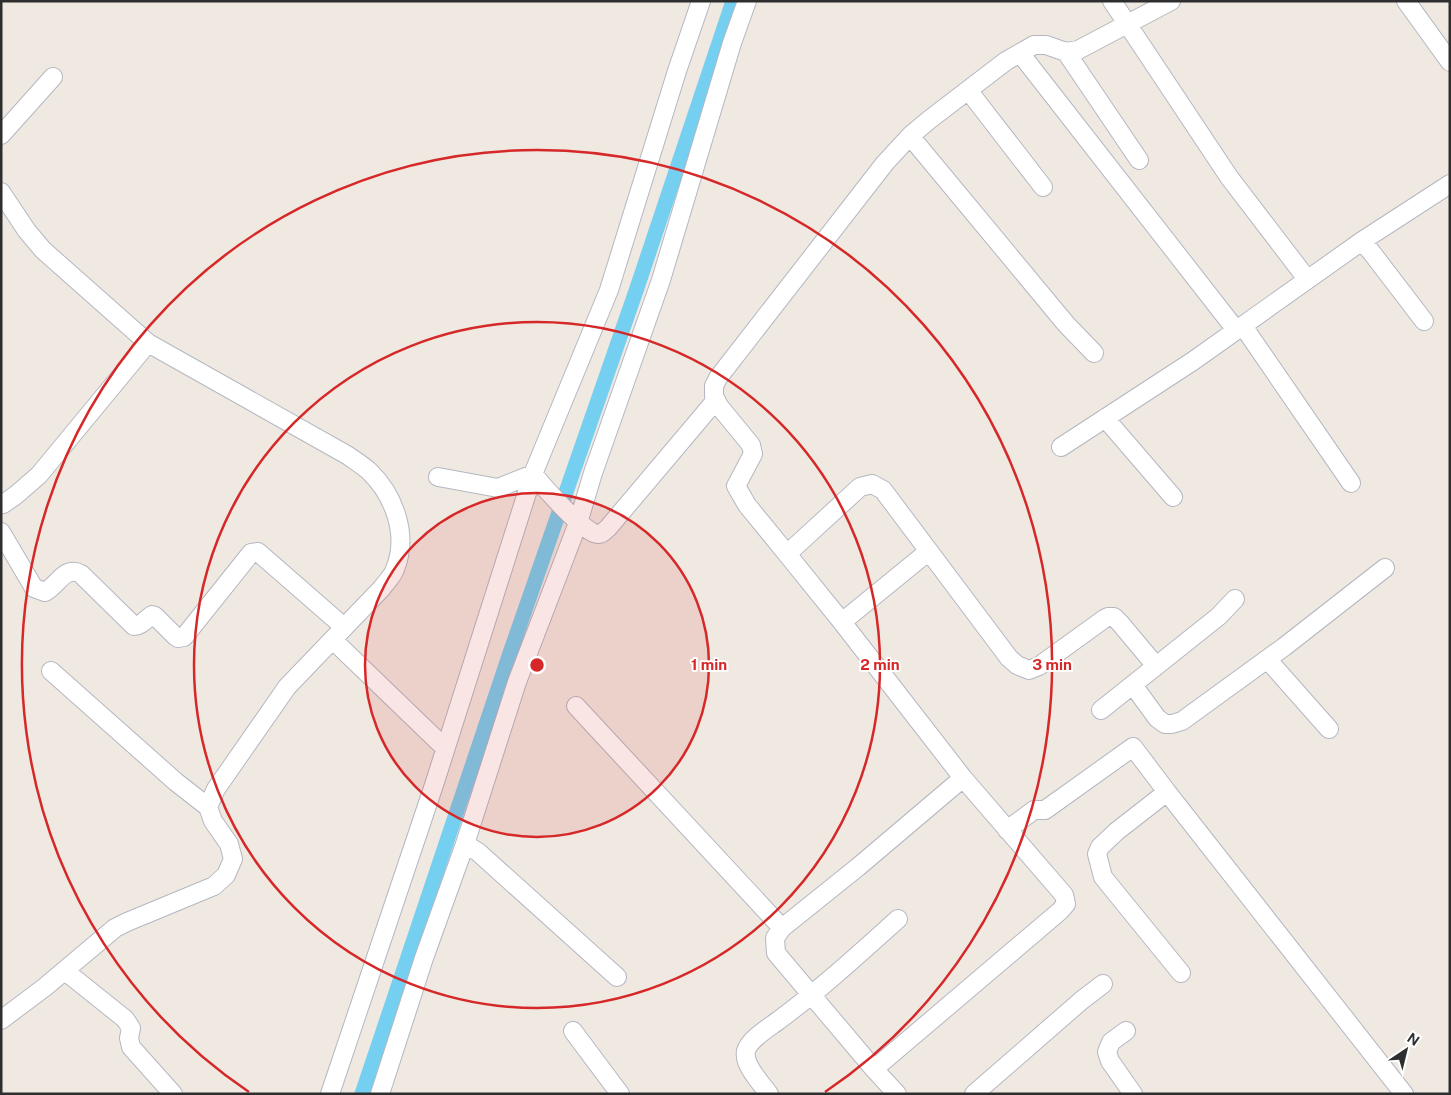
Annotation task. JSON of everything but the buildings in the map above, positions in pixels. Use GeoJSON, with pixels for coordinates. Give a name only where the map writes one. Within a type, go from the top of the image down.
{"type":"FeatureCollection","features":[{"type":"Feature","properties":{"kind":"street"},"geometry":{"type":"LineString","coordinates":[[330,1094],[536,479],[609,290],[677,71],[702,1]]}},
{"type":"Feature","properties":{"kind":"street"},"geometry":{"type":"LineString","coordinates":[[380,1094],[573,518],[593,473],[661,280],[732,42],[748,1]]}},
{"type":"Feature","properties":{"kind":"street"},"geometry":{"type":"LineString","coordinates":[[1112,1],[1229,177],[1307,279]]}},
{"type":"Feature","properties":{"kind":"street"},"geometry":{"type":"LineString","coordinates":[[874,1069],[1060,911],[1066,904],[1064,895],[963,778],[842,622],[747,505],[736,486],[753,454],[751,445],[719,406],[714,396],[714,386],[718,378],[885,163],[910,136],[1006,61],[1034,45],[1046,45],[1066,52],[1078,50],[1171,1]]}},
{"type":"Feature","properties":{"kind":"street"},"geometry":{"type":"LineString","coordinates":[[1406,1],[1450,62]]}},
{"type":"Feature","properties":{"kind":"street"},"geometry":{"type":"LineString","coordinates":[[1066,52],[1139,160]]}},
{"type":"Feature","properties":{"kind":"street"},"geometry":{"type":"LineString","coordinates":[[1020,53],[1239,328],[1352,483]]}},
{"type":"Feature","properties":{"kind":"street"},"geometry":{"type":"LineString","coordinates":[[1,135],[53,77]]}},
{"type":"Feature","properties":{"kind":"street"},"geometry":{"type":"LineString","coordinates":[[968,90],[1043,187]]}},
{"type":"Feature","properties":{"kind":"street"},"geometry":{"type":"LineString","coordinates":[[910,136],[1066,324],[1094,353]]}},
{"type":"Feature","properties":{"kind":"street"},"geometry":{"type":"LineString","coordinates":[[1062,446],[1193,361],[1362,241],[1450,184]]}},
{"type":"Feature","properties":{"kind":"street"},"geometry":{"type":"LineString","coordinates":[[1,192],[27,231],[43,250],[148,343],[347,455],[369,472],[388,495],[398,517],[402,541],[395,569],[382,588],[287,688],[216,789],[208,807]]}},
{"type":"Feature","properties":{"kind":"street"},"geometry":{"type":"LineString","coordinates":[[1362,241],[1424,321]]}},
{"type":"Feature","properties":{"kind":"street"},"geometry":{"type":"LineString","coordinates":[[2,504],[16,495],[39,475],[148,343]]}},
{"type":"Feature","properties":{"kind":"street"},"geometry":{"type":"LineString","coordinates":[[536,479],[573,518],[592,533],[598,535],[608,528],[716,400]]}},
{"type":"Feature","properties":{"kind":"street"},"geometry":{"type":"LineString","coordinates":[[1105,418],[1172,497]]}},
{"type":"Feature","properties":{"kind":"street"},"geometry":{"type":"LineString","coordinates":[[438,478],[498,488],[536,479]]}},
{"type":"Feature","properties":{"kind":"street"},"geometry":{"type":"LineString","coordinates":[[788,554],[860,487],[872,484],[883,490],[1008,658],[1017,666],[1029,670],[1039,666],[1108,617],[1114,617],[1120,623],[1156,666]]}},
{"type":"Feature","properties":{"kind":"street"},"geometry":{"type":"LineString","coordinates":[[1,532],[34,588],[45,592],[51,589],[70,570],[76,571],[134,626],[152,616],[156,616],[178,638],[184,637],[251,553],[258,552],[339,633],[445,748]]}},
{"type":"Feature","properties":{"kind":"street"},"geometry":{"type":"LineString","coordinates":[[842,622],[929,551]]}},
{"type":"Feature","properties":{"kind":"street"},"geometry":{"type":"LineString","coordinates":[[1133,685],[1157,718],[1165,724],[1182,721],[1267,659],[1385,568]]}},
{"type":"Feature","properties":{"kind":"street"},"geometry":{"type":"LineString","coordinates":[[1101,710],[1219,616],[1235,599]]}},
{"type":"Feature","properties":{"kind":"street"},"geometry":{"type":"LineString","coordinates":[[1267,659],[1329,729]]}},
{"type":"Feature","properties":{"kind":"street"},"geometry":{"type":"LineString","coordinates":[[1,1020],[65,971],[115,928],[214,886],[226,874],[233,859],[229,844],[213,821],[208,807],[176,782],[52,671]]}},
{"type":"Feature","properties":{"kind":"street"},"geometry":{"type":"LineString","coordinates":[[576,706],[782,928]]}},
{"type":"Feature","properties":{"kind":"street"},"geometry":{"type":"LineString","coordinates":[[1007,830],[1034,810],[1045,810],[1133,747],[1166,792],[1404,1094]]}},
{"type":"Feature","properties":{"kind":"street"},"geometry":{"type":"LineString","coordinates":[[898,1094],[874,1069],[776,953],[775,938],[782,928],[858,867],[963,778]]}},
{"type":"Feature","properties":{"kind":"street"},"geometry":{"type":"LineString","coordinates":[[1166,792],[1117,830],[1100,847],[1097,854],[1103,877],[1181,973]]}},
{"type":"Feature","properties":{"kind":"street"},"geometry":{"type":"LineString","coordinates":[[465,844],[478,852],[617,977]]}},
{"type":"Feature","properties":{"kind":"street"},"geometry":{"type":"LineString","coordinates":[[769,1094],[746,1060],[746,1050],[754,1038],[812,996],[898,919]]}},
{"type":"Feature","properties":{"kind":"street"},"geometry":{"type":"LineString","coordinates":[[65,971],[125,1019],[131,1028],[129,1038],[131,1047],[174,1094]]}},
{"type":"Feature","properties":{"kind":"street"},"geometry":{"type":"LineString","coordinates":[[974,1094],[1103,984]]}},
{"type":"Feature","properties":{"kind":"street"},"geometry":{"type":"LineString","coordinates":[[573,1031],[620,1094]]}},
{"type":"Feature","properties":{"kind":"street"},"geometry":{"type":"LineString","coordinates":[[1126,1031],[1111,1042],[1107,1052],[1110,1061],[1134,1094]]}},
{"type":"Feature","properties":{"kind":"waterway"},"geometry":{"type":"LineString","coordinates":[[362,1094],[509,656],[637,288],[733,1]]}}]}
